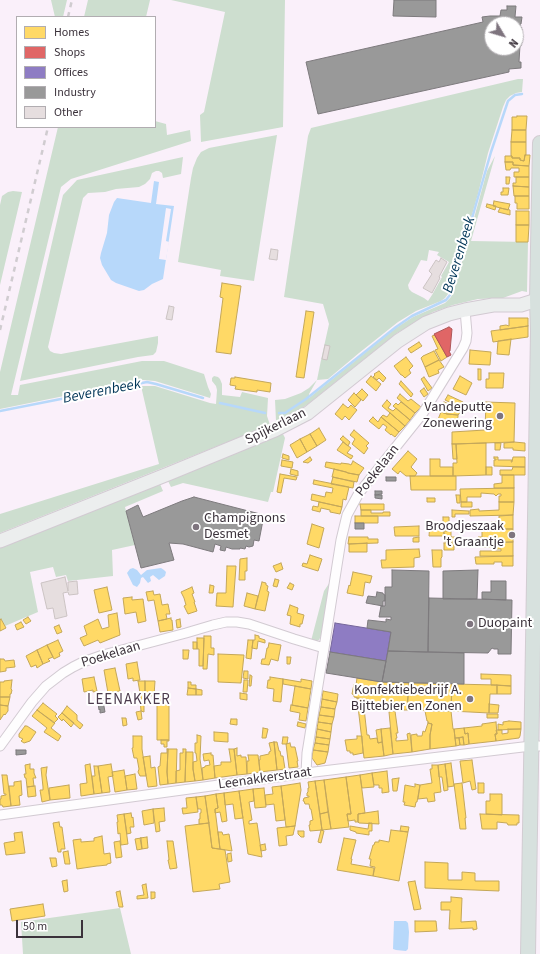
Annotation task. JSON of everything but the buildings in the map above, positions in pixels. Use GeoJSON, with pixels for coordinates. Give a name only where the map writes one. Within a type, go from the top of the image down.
{"type":"FeatureCollection","features":[{"type":"Feature","properties":{"kind":"main road"},"geometry":{"type":"LineString","coordinates":[[528,954],[535,746],[540,143]]}},
{"type":"Feature","properties":{"kind":"street","name":"Spijkerlaan"},"geometry":{"type":"LineString","coordinates":[[0,541],[275,430],[308,413],[398,341],[426,323],[449,314],[465,310],[493,305],[521,305],[538,300]]}},
{"type":"Feature","properties":{"kind":"street","name":"Poekelaan"},"geometry":{"type":"LineString","coordinates":[[306,774],[307,753],[341,540],[347,515],[362,488],[423,413],[463,348],[467,333],[465,310]]}},
{"type":"Feature","properties":{"kind":"street","name":"Poekelaan"},"geometry":{"type":"LineString","coordinates":[[0,746],[32,702],[46,686],[73,667],[103,655],[213,625],[232,622],[249,624],[294,640],[324,648]]}},
{"type":"Feature","properties":{"kind":"street","name":"Leenakkerstraat"},"geometry":{"type":"LineString","coordinates":[[0,815],[306,774],[535,746]]}},
{"type":"Feature","properties":{"kind":"green space"},"geometry":{"type":"Polygon","coordinates":[[[51,0],[67,0],[63,16],[55,16],[51,0]]]}},
{"type":"Feature","properties":{"kind":"green space"},"geometry":{"type":"Polygon","coordinates":[[[88,0],[150,0],[146,16],[84,16],[88,0]]]}},
{"type":"Feature","properties":{"kind":"green space"},"geometry":{"type":"Polygon","coordinates":[[[171,0],[285,0],[283,127],[201,142],[200,115],[204,112],[225,12],[171,0]]]}},
{"type":"Feature","properties":{"kind":"green space"},"geometry":{"type":"Polygon","coordinates":[[[523,79],[522,92],[510,96],[506,100],[503,107],[488,153],[478,194],[448,294],[441,301],[416,311],[398,322],[328,379],[317,380],[329,324],[323,304],[284,297],[308,136],[311,128],[523,79]],[[429,250],[427,261],[421,260],[408,285],[412,292],[428,301],[449,262],[437,255],[439,252],[429,250]]]}},
{"type":"Feature","properties":{"kind":"green space"},"geometry":{"type":"Polygon","coordinates":[[[156,121],[166,124],[167,135],[190,130],[191,141],[71,179],[61,187],[11,395],[18,395],[20,385],[142,361],[164,361],[204,374],[211,394],[210,398],[155,381],[143,380],[0,409],[0,372],[58,128],[156,128],[156,121]]]}},
{"type":"Feature","properties":{"kind":"green space"},"geometry":{"type":"Polygon","coordinates":[[[277,135],[254,281],[220,276],[221,270],[178,262],[193,168],[201,152],[209,148],[277,135]]]}},
{"type":"Feature","properties":{"kind":"green space"},"geometry":{"type":"Polygon","coordinates":[[[495,156],[471,241],[528,242],[527,292],[522,291],[503,298],[478,299],[433,312],[397,333],[308,404],[293,414],[276,421],[275,400],[285,399],[301,393],[317,380],[309,394],[309,398],[396,328],[413,317],[445,303],[451,297],[487,171],[495,156]]]}},
{"type":"Feature","properties":{"kind":"green space"},"geometry":{"type":"Polygon","coordinates":[[[183,157],[181,174],[163,178],[162,173],[156,171],[152,173],[150,179],[145,184],[139,187],[88,193],[83,198],[48,347],[50,351],[61,354],[158,336],[156,352],[153,355],[20,381],[63,195],[77,180],[183,157]]]}},
{"type":"Feature","properties":{"kind":"green space"},"geometry":{"type":"Polygon","coordinates":[[[13,191],[22,192],[0,285],[0,205],[2,196],[13,191]]]}},
{"type":"Feature","properties":{"kind":"green space"},"geometry":{"type":"Polygon","coordinates":[[[214,376],[220,379],[222,384],[222,395],[240,397],[242,392],[268,398],[267,416],[270,425],[0,533],[0,514],[159,464],[141,386],[155,386],[216,404],[217,390],[212,381],[214,376]]]}},
{"type":"Feature","properties":{"kind":"green space"},"geometry":{"type":"Polygon","coordinates":[[[283,434],[285,438],[273,492],[271,492],[268,502],[183,483],[171,487],[168,481],[283,434]]]}},
{"type":"Feature","properties":{"kind":"green space"},"geometry":{"type":"Polygon","coordinates":[[[160,484],[163,491],[125,507],[135,545],[112,550],[113,576],[68,581],[66,575],[56,577],[53,567],[30,572],[38,612],[5,626],[1,619],[0,620],[0,548],[160,484]]]}},
{"type":"Feature","properties":{"kind":"green space"},"geometry":{"type":"Polygon","coordinates":[[[330,582],[321,636],[317,641],[311,641],[324,591],[330,582]]]}},
{"type":"Feature","properties":{"kind":"green space"},"geometry":{"type":"Polygon","coordinates":[[[120,908],[131,954],[23,954],[21,922],[120,908]]]}},
{"type":"Feature","properties":{"kind":"water"},"geometry":{"type":"Polygon","coordinates":[[[154,181],[159,182],[156,204],[174,206],[163,279],[144,290],[139,291],[111,280],[102,265],[100,258],[107,233],[109,215],[114,202],[117,198],[151,203],[154,181]]]}},
{"type":"Feature","properties":{"kind":"water"},"geometry":{"type":"Polygon","coordinates":[[[133,568],[141,575],[147,570],[161,568],[166,572],[165,576],[159,580],[153,575],[150,577],[151,581],[148,583],[143,577],[141,578],[137,587],[133,585],[127,573],[133,568]]]}},
{"type":"Feature","properties":{"kind":"water"},"geometry":{"type":"Polygon","coordinates":[[[394,921],[406,921],[408,923],[408,949],[406,951],[393,949],[394,921]]]}},
{"type":"Feature","properties":{"kind":"pier"},"geometry":{"type":"Polygon","coordinates":[[[166,208],[171,209],[166,241],[169,242],[166,260],[159,259],[166,208]]]}},
{"type":"Feature","properties":{"kind":"waterway","name":"Beverenbeek"},"geometry":{"type":"LineString","coordinates":[[279,413],[285,413],[306,399],[396,327],[412,316],[446,300],[450,295],[491,152],[508,101],[515,95],[522,94]]}},
{"type":"Feature","properties":{"kind":"waterway","name":"Beverenbeek"},"geometry":{"type":"LineString","coordinates":[[0,411],[147,382],[203,398]]}},
{"type":"Feature","properties":{"kind":"waterway","name":"Beverenbeek"},"geometry":{"type":"LineString","coordinates":[[220,403],[265,413]]}},
{"type":"Feature","properties":{"kind":"railway"},"geometry":{"type":"LineString","coordinates":[[68,16],[72,0]]}},
{"type":"Feature","properties":{"kind":"railway"},"geometry":{"type":"LineString","coordinates":[[0,330],[48,128]]}},
{"type":"Feature","properties":{"kind":"place","name":"Vandeputte Zonewering"},"geometry":{"type":"Point","coordinates":[500,416]}},
{"type":"Feature","properties":{"kind":"place","name":"Champignons Desmet"},"geometry":{"type":"Point","coordinates":[196,527]}},
{"type":"Feature","properties":{"kind":"place","name":"Broodjeszaak 't Graantje"},"geometry":{"type":"Point","coordinates":[512,535]}},
{"type":"Feature","properties":{"kind":"place","name":"Duopaint"},"geometry":{"type":"Point","coordinates":[470,624]}},
{"type":"Feature","properties":{"kind":"place","name":"Konfektiebedrijf A. Bijttebier en Zonen"},"geometry":{"type":"Point","coordinates":[470,699]}},
{"type":"Feature","properties":{"kind":"district","name":"LEENAKKER"},"geometry":{"type":"Point","coordinates":[129,701]}}]}
